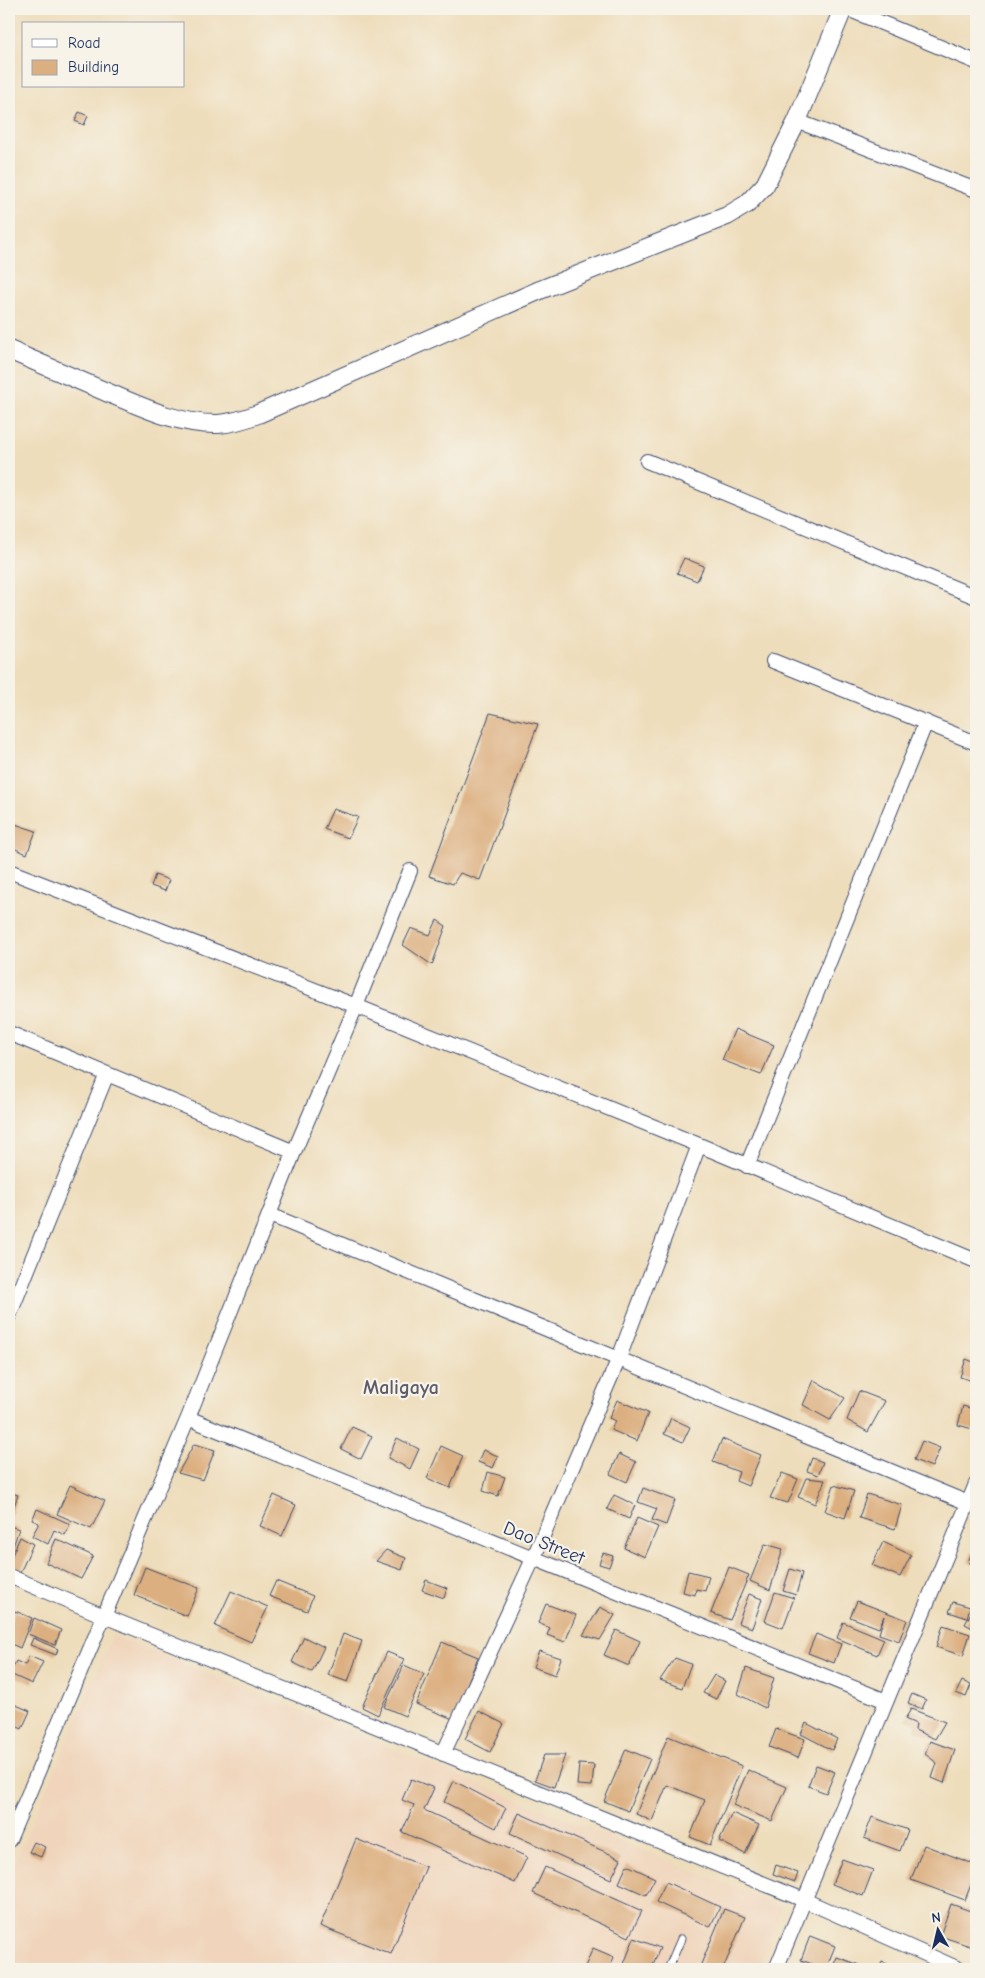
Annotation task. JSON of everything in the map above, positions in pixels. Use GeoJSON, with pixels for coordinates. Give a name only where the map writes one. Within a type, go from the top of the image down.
{"type":"FeatureCollection","features":[{"type":"Feature","properties":{"kind":"street"},"geometry":{"type":"LineString","coordinates":[[9,350],[177,419],[218,424],[239,421],[540,290],[727,216],[747,204],[765,185],[797,121],[843,9]]}},
{"type":"Feature","properties":{"kind":"street"},"geometry":{"type":"LineString","coordinates":[[848,9],[976,62]]}},
{"type":"Feature","properties":{"kind":"street"},"geometry":{"type":"LineString","coordinates":[[797,121],[976,190]]}},
{"type":"Feature","properties":{"kind":"street"},"geometry":{"type":"LineString","coordinates":[[647,461],[976,597]]}},
{"type":"Feature","properties":{"kind":"street"},"geometry":{"type":"LineString","coordinates":[[773,661],[976,743]]}},
{"type":"Feature","properties":{"kind":"street"},"geometry":{"type":"LineString","coordinates":[[747,1166],[926,722]]}},
{"type":"Feature","properties":{"kind":"street"},"geometry":{"type":"LineString","coordinates":[[9,871],[356,1006],[699,1145],[976,1261]]}},
{"type":"Feature","properties":{"kind":"street"},"geometry":{"type":"LineString","coordinates":[[9,1840],[188,1418],[294,1152],[410,872]]}},
{"type":"Feature","properties":{"kind":"street"},"geometry":{"type":"LineString","coordinates":[[9,1033],[294,1152]]}},
{"type":"Feature","properties":{"kind":"street"},"geometry":{"type":"LineString","coordinates":[[9,1316],[107,1074]]}},
{"type":"Feature","properties":{"kind":"street"},"geometry":{"type":"LineString","coordinates":[[443,1754],[533,1559],[619,1358],[699,1145]]}},
{"type":"Feature","properties":{"kind":"street"},"geometry":{"type":"LineString","coordinates":[[270,1216],[968,1503]]}},
{"type":"Feature","properties":{"kind":"street","name":"Dao Street"},"geometry":{"type":"LineString","coordinates":[[188,1418],[886,1701]]}},
{"type":"Feature","properties":{"kind":"street"},"geometry":{"type":"LineString","coordinates":[[776,1969],[976,1484]]}},
{"type":"Feature","properties":{"kind":"street"},"geometry":{"type":"LineString","coordinates":[[9,1576],[804,1900],[959,1969]]}},
{"type":"Feature","properties":{"kind":"lane"},"geometry":{"type":"LineString","coordinates":[[668,1969],[681,1939]]}},
{"type":"Feature","properties":{"kind":"shaded area"},"geometry":{"type":"Polygon","coordinates":[[[113,1635],[782,1907],[758,1969],[9,1969],[9,1876],[113,1635]]]}},
{"type":"Feature","properties":{"kind":"building"},"geometry":{"type":"Polygon","coordinates":[[[79,112],[88,116],[84,125],[75,121],[79,112]]]}},
{"type":"Feature","properties":{"kind":"building"},"geometry":{"type":"Polygon","coordinates":[[[684,558],[704,566],[697,581],[677,573],[684,558]]]}},
{"type":"Feature","properties":{"kind":"building"},"geometry":{"type":"Polygon","coordinates":[[[490,713],[538,724],[480,880],[460,873],[453,884],[429,876],[490,713]]]}},
{"type":"Feature","properties":{"kind":"building"},"geometry":{"type":"Polygon","coordinates":[[[333,809],[358,817],[348,838],[324,829],[333,809]]]}},
{"type":"Feature","properties":{"kind":"building"},"geometry":{"type":"Polygon","coordinates":[[[9,822],[36,831],[27,854],[9,846],[9,822]]]}},
{"type":"Feature","properties":{"kind":"building"},"geometry":{"type":"Polygon","coordinates":[[[155,875],[169,880],[165,891],[151,886],[155,875]]]}},
{"type":"Feature","properties":{"kind":"building"},"geometry":{"type":"Polygon","coordinates":[[[437,920],[446,926],[432,965],[403,945],[411,928],[430,935],[437,920]]]}},
{"type":"Feature","properties":{"kind":"building"},"geometry":{"type":"Polygon","coordinates":[[[735,1029],[774,1045],[761,1075],[722,1060],[735,1029]]]}},
{"type":"Feature","properties":{"kind":"building"},"geometry":{"type":"Polygon","coordinates":[[[966,1359],[976,1363],[976,1382],[960,1377],[966,1359]]]}},
{"type":"Feature","properties":{"kind":"building"},"geometry":{"type":"Polygon","coordinates":[[[814,1380],[845,1398],[830,1420],[803,1405],[814,1380]]]}},
{"type":"Feature","properties":{"kind":"building"},"geometry":{"type":"Polygon","coordinates":[[[859,1391],[885,1401],[868,1432],[847,1420],[859,1391]]]}},
{"type":"Feature","properties":{"kind":"building"},"geometry":{"type":"Polygon","coordinates":[[[617,1400],[648,1413],[637,1441],[611,1430],[615,1421],[609,1418],[617,1400]]]}},
{"type":"Feature","properties":{"kind":"building"},"geometry":{"type":"Polygon","coordinates":[[[963,1406],[976,1410],[976,1430],[958,1425],[963,1406]]]}},
{"type":"Feature","properties":{"kind":"building"},"geometry":{"type":"Polygon","coordinates":[[[671,1418],[690,1427],[683,1442],[664,1434],[671,1418]]]}},
{"type":"Feature","properties":{"kind":"building"},"geometry":{"type":"Polygon","coordinates":[[[352,1427],[372,1436],[361,1459],[341,1449],[352,1427]]]}},
{"type":"Feature","properties":{"kind":"building"},"geometry":{"type":"Polygon","coordinates":[[[397,1438],[419,1449],[410,1469],[388,1458],[397,1438]]]}},
{"type":"Feature","properties":{"kind":"building"},"geometry":{"type":"Polygon","coordinates":[[[722,1439],[761,1455],[748,1486],[736,1481],[739,1472],[713,1462],[722,1439]]]}},
{"type":"Feature","properties":{"kind":"building"},"geometry":{"type":"Polygon","coordinates":[[[922,1441],[940,1448],[932,1467],[914,1460],[922,1441]]]}},
{"type":"Feature","properties":{"kind":"building"},"geometry":{"type":"Polygon","coordinates":[[[194,1444],[215,1450],[203,1480],[178,1473],[194,1444]]]}},
{"type":"Feature","properties":{"kind":"building"},"geometry":{"type":"Polygon","coordinates":[[[441,1446],[463,1456],[450,1488],[427,1478],[441,1446]]]}},
{"type":"Feature","properties":{"kind":"building"},"geometry":{"type":"Polygon","coordinates":[[[483,1450],[498,1456],[493,1468],[478,1462],[483,1450]]]}},
{"type":"Feature","properties":{"kind":"building"},"geometry":{"type":"Polygon","coordinates":[[[619,1454],[636,1462],[627,1482],[610,1474],[619,1454]]]}},
{"type":"Feature","properties":{"kind":"building"},"geometry":{"type":"Polygon","coordinates":[[[812,1458],[823,1462],[818,1475],[807,1471],[812,1458]]]}},
{"type":"Feature","properties":{"kind":"building"},"geometry":{"type":"Polygon","coordinates":[[[488,1472],[505,1477],[498,1496],[483,1491],[488,1472]]]}},
{"type":"Feature","properties":{"kind":"building"},"geometry":{"type":"Polygon","coordinates":[[[782,1473],[798,1479],[788,1503],[770,1498],[782,1473]]]}},
{"type":"Feature","properties":{"kind":"building"},"geometry":{"type":"Polygon","coordinates":[[[806,1478],[825,1480],[815,1504],[798,1497],[806,1478]]]}},
{"type":"Feature","properties":{"kind":"building"},"geometry":{"type":"Polygon","coordinates":[[[70,1485],[105,1501],[91,1529],[57,1514],[70,1485]]]}},
{"type":"Feature","properties":{"kind":"building"},"geometry":{"type":"Polygon","coordinates":[[[834,1485],[854,1491],[845,1518],[825,1511],[834,1485]]]}},
{"type":"Feature","properties":{"kind":"building"},"geometry":{"type":"Polygon","coordinates":[[[643,1488],[675,1500],[666,1525],[652,1520],[657,1509],[638,1502],[643,1488]]]}},
{"type":"Feature","properties":{"kind":"building"},"geometry":{"type":"Polygon","coordinates":[[[9,1492],[18,1495],[9,1520],[9,1492]]]}},
{"type":"Feature","properties":{"kind":"building"},"geometry":{"type":"Polygon","coordinates":[[[867,1494],[902,1505],[895,1529],[859,1518],[867,1494]]]}},
{"type":"Feature","properties":{"kind":"building"},"geometry":{"type":"Polygon","coordinates":[[[274,1495],[296,1505],[282,1536],[260,1526],[274,1495]]]}},
{"type":"Feature","properties":{"kind":"building"},"geometry":{"type":"Polygon","coordinates":[[[614,1495],[635,1505],[629,1519],[607,1509],[614,1495]]]}},
{"type":"Feature","properties":{"kind":"building"},"geometry":{"type":"Polygon","coordinates":[[[37,1509],[70,1524],[65,1535],[54,1530],[48,1544],[32,1536],[39,1523],[32,1520],[37,1509]]]}},
{"type":"Feature","properties":{"kind":"building"},"geometry":{"type":"Polygon","coordinates":[[[637,1518],[658,1527],[645,1557],[624,1548],[637,1518]]]}},
{"type":"Feature","properties":{"kind":"building"},"geometry":{"type":"Polygon","coordinates":[[[10,1526],[19,1529],[9,1558],[9,1532],[10,1526]]]}},
{"type":"Feature","properties":{"kind":"building"},"geometry":{"type":"Polygon","coordinates":[[[20,1537],[33,1544],[19,1575],[9,1570],[9,1562],[20,1537]]]}},
{"type":"Feature","properties":{"kind":"building"},"geometry":{"type":"Polygon","coordinates":[[[56,1539],[93,1556],[81,1579],[46,1563],[56,1539]]]}},
{"type":"Feature","properties":{"kind":"building"},"geometry":{"type":"Polygon","coordinates":[[[883,1542],[911,1555],[900,1577],[872,1565],[883,1542]]]}},
{"type":"Feature","properties":{"kind":"building"},"geometry":{"type":"Polygon","coordinates":[[[765,1544],[783,1549],[770,1590],[750,1581],[765,1544]]]}},
{"type":"Feature","properties":{"kind":"building"},"geometry":{"type":"Polygon","coordinates":[[[386,1550],[406,1558],[402,1570],[376,1561],[386,1550]]]}},
{"type":"Feature","properties":{"kind":"building"},"geometry":{"type":"Polygon","coordinates":[[[972,1552],[976,1554],[976,1566],[968,1562],[972,1552]]]}},
{"type":"Feature","properties":{"kind":"building"},"geometry":{"type":"Polygon","coordinates":[[[603,1553],[613,1556],[609,1567],[599,1564],[603,1553]]]}},
{"type":"Feature","properties":{"kind":"building"},"geometry":{"type":"Polygon","coordinates":[[[145,1567],[199,1588],[187,1616],[134,1595],[145,1567]]]}},
{"type":"Feature","properties":{"kind":"building"},"geometry":{"type":"Polygon","coordinates":[[[729,1567],[749,1575],[730,1620],[711,1613],[729,1567]]]}},
{"type":"Feature","properties":{"kind":"building"},"geometry":{"type":"Polygon","coordinates":[[[790,1569],[802,1573],[796,1595],[783,1591],[790,1569]]]}},
{"type":"Feature","properties":{"kind":"building"},"geometry":{"type":"Polygon","coordinates":[[[688,1571],[709,1576],[705,1591],[696,1589],[695,1595],[683,1592],[688,1571]]]}},
{"type":"Feature","properties":{"kind":"building"},"geometry":{"type":"Polygon","coordinates":[[[426,1580],[447,1588],[444,1598],[422,1590],[426,1580]]]}},
{"type":"Feature","properties":{"kind":"building"},"geometry":{"type":"Polygon","coordinates":[[[276,1581],[313,1596],[307,1611],[269,1596],[276,1581]]]}},
{"type":"Feature","properties":{"kind":"building"},"geometry":{"type":"Polygon","coordinates":[[[231,1591],[268,1607],[251,1642],[215,1626],[231,1591]]]}},
{"type":"Feature","properties":{"kind":"building"},"geometry":{"type":"Polygon","coordinates":[[[775,1592],[794,1598],[783,1628],[765,1621],[775,1592]]]}},
{"type":"Feature","properties":{"kind":"building"},"geometry":{"type":"Polygon","coordinates":[[[749,1594],[762,1599],[752,1628],[738,1623],[749,1594]]]}},
{"type":"Feature","properties":{"kind":"building"},"geometry":{"type":"Polygon","coordinates":[[[857,1601],[907,1620],[899,1641],[879,1634],[884,1616],[879,1628],[850,1617],[857,1601]]]}},
{"type":"Feature","properties":{"kind":"building"},"geometry":{"type":"Polygon","coordinates":[[[953,1602],[970,1607],[967,1618],[949,1612],[953,1602]]]}},
{"type":"Feature","properties":{"kind":"building"},"geometry":{"type":"Polygon","coordinates":[[[546,1604],[576,1615],[565,1642],[547,1635],[550,1628],[538,1623],[546,1604]]]}},
{"type":"Feature","properties":{"kind":"building"},"geometry":{"type":"Polygon","coordinates":[[[976,1604],[976,1630],[965,1624],[976,1604]]]}},
{"type":"Feature","properties":{"kind":"building"},"geometry":{"type":"Polygon","coordinates":[[[600,1607],[615,1615],[600,1640],[583,1635],[600,1607]]]}},
{"type":"Feature","properties":{"kind":"building"},"geometry":{"type":"Polygon","coordinates":[[[15,1611],[32,1618],[20,1648],[9,1643],[9,1625],[15,1611]]]}},
{"type":"Feature","properties":{"kind":"building"},"geometry":{"type":"Polygon","coordinates":[[[34,1618],[61,1630],[55,1645],[28,1634],[34,1618]]]}},
{"type":"Feature","properties":{"kind":"building"},"geometry":{"type":"Polygon","coordinates":[[[843,1622],[884,1639],[877,1655],[837,1638],[843,1622]]]}},
{"type":"Feature","properties":{"kind":"building"},"geometry":{"type":"Polygon","coordinates":[[[943,1625],[970,1634],[963,1656],[936,1647],[943,1625]]]}},
{"type":"Feature","properties":{"kind":"building"},"geometry":{"type":"Polygon","coordinates":[[[616,1630],[640,1641],[629,1666],[604,1655],[616,1630]]]}},
{"type":"Feature","properties":{"kind":"building"},"geometry":{"type":"Polygon","coordinates":[[[343,1634],[362,1641],[348,1682],[328,1675],[343,1634]]]}},
{"type":"Feature","properties":{"kind":"building"},"geometry":{"type":"Polygon","coordinates":[[[816,1634],[841,1644],[834,1663],[808,1653],[816,1634]]]}},
{"type":"Feature","properties":{"kind":"building"},"geometry":{"type":"Polygon","coordinates":[[[304,1637],[324,1647],[312,1672],[292,1662],[304,1637]]]}},
{"type":"Feature","properties":{"kind":"building"},"geometry":{"type":"Polygon","coordinates":[[[33,1638],[58,1649],[56,1655],[30,1645],[33,1638]]]}},
{"type":"Feature","properties":{"kind":"building"},"geometry":{"type":"Polygon","coordinates":[[[442,1642],[478,1657],[453,1719],[416,1704],[442,1642]]]}},
{"type":"Feature","properties":{"kind":"building"},"geometry":{"type":"Polygon","coordinates":[[[539,1651],[561,1658],[555,1675],[533,1667],[539,1651]]]}},
{"type":"Feature","properties":{"kind":"building"},"geometry":{"type":"Polygon","coordinates":[[[387,1652],[404,1659],[378,1715],[362,1707],[387,1652]]]}},
{"type":"Feature","properties":{"kind":"building"},"geometry":{"type":"Polygon","coordinates":[[[29,1656],[43,1662],[32,1684],[10,1674],[16,1661],[25,1665],[29,1656]]]}},
{"type":"Feature","properties":{"kind":"building"},"geometry":{"type":"Polygon","coordinates":[[[675,1658],[691,1664],[682,1688],[660,1680],[675,1658]]]}},
{"type":"Feature","properties":{"kind":"building"},"geometry":{"type":"Polygon","coordinates":[[[404,1665],[424,1674],[405,1716],[384,1707],[404,1665]]]}},
{"type":"Feature","properties":{"kind":"building"},"geometry":{"type":"Polygon","coordinates":[[[746,1668],[774,1678],[765,1708],[738,1694],[746,1668]]]}},
{"type":"Feature","properties":{"kind":"building"},"geometry":{"type":"Polygon","coordinates":[[[714,1675],[725,1681],[716,1699],[703,1693],[714,1675]]]}},
{"type":"Feature","properties":{"kind":"building"},"geometry":{"type":"Polygon","coordinates":[[[962,1681],[971,1685],[966,1697],[956,1693],[962,1681]]]}},
{"type":"Feature","properties":{"kind":"building"},"geometry":{"type":"Polygon","coordinates":[[[912,1694],[926,1700],[922,1709],[908,1703],[912,1694]]]}},
{"type":"Feature","properties":{"kind":"building"},"geometry":{"type":"Polygon","coordinates":[[[9,1702],[30,1711],[22,1729],[9,1723],[9,1702]]]}},
{"type":"Feature","properties":{"kind":"building"},"geometry":{"type":"Polygon","coordinates":[[[911,1709],[945,1722],[935,1739],[915,1730],[916,1724],[905,1719],[911,1709]]]}},
{"type":"Feature","properties":{"kind":"building"},"geometry":{"type":"Polygon","coordinates":[[[479,1711],[504,1724],[490,1752],[465,1739],[479,1711]]]}},
{"type":"Feature","properties":{"kind":"building"},"geometry":{"type":"Polygon","coordinates":[[[806,1723],[837,1739],[832,1750],[801,1734],[806,1723]]]}},
{"type":"Feature","properties":{"kind":"building"},"geometry":{"type":"Polygon","coordinates":[[[776,1729],[805,1739],[798,1758],[769,1747],[776,1729]]]}},
{"type":"Feature","properties":{"kind":"building"},"geometry":{"type":"Polygon","coordinates":[[[668,1736],[742,1766],[710,1845],[690,1837],[705,1800],[667,1785],[652,1821],[636,1814],[668,1736]]]}},
{"type":"Feature","properties":{"kind":"building"},"geometry":{"type":"Polygon","coordinates":[[[930,1741],[955,1750],[944,1783],[932,1778],[937,1763],[925,1754],[930,1741]]]}},
{"type":"Feature","properties":{"kind":"building"},"geometry":{"type":"Polygon","coordinates":[[[626,1749],[650,1759],[628,1811],[604,1801],[626,1749]]]}},
{"type":"Feature","properties":{"kind":"building"},"geometry":{"type":"Polygon","coordinates":[[[544,1755],[565,1755],[554,1787],[535,1780],[544,1755]]]}},
{"type":"Feature","properties":{"kind":"building"},"geometry":{"type":"Polygon","coordinates":[[[579,1764],[594,1765],[592,1786],[577,1785],[579,1764]]]}},
{"type":"Feature","properties":{"kind":"building"},"geometry":{"type":"Polygon","coordinates":[[[816,1765],[835,1772],[826,1793],[808,1786],[816,1765]]]}},
{"type":"Feature","properties":{"kind":"building"},"geometry":{"type":"Polygon","coordinates":[[[748,1770],[787,1787],[772,1821],[733,1805],[748,1770]]]}},
{"type":"Feature","properties":{"kind":"building"},"geometry":{"type":"Polygon","coordinates":[[[411,1779],[434,1788],[424,1810],[527,1857],[515,1883],[402,1832],[414,1805],[402,1800],[411,1779]]]}},
{"type":"Feature","properties":{"kind":"building"},"geometry":{"type":"Polygon","coordinates":[[[454,1781],[506,1808],[496,1828],[444,1802],[454,1781]]]}},
{"type":"Feature","properties":{"kind":"building"},"geometry":{"type":"Polygon","coordinates":[[[519,1813],[621,1859],[611,1879],[510,1833],[519,1813]]]}},
{"type":"Feature","properties":{"kind":"building"},"geometry":{"type":"Polygon","coordinates":[[[732,1813],[759,1825],[745,1854],[719,1841],[732,1813]]]}},
{"type":"Feature","properties":{"kind":"building"},"geometry":{"type":"Polygon","coordinates":[[[872,1817],[908,1830],[900,1851],[864,1838],[872,1817]]]}},
{"type":"Feature","properties":{"kind":"building"},"geometry":{"type":"Polygon","coordinates":[[[356,1839],[426,1867],[391,1954],[320,1926],[356,1839]]]}},
{"type":"Feature","properties":{"kind":"building"},"geometry":{"type":"Polygon","coordinates":[[[34,1842],[45,1847],[41,1857],[29,1852],[34,1842]]]}},
{"type":"Feature","properties":{"kind":"building"},"geometry":{"type":"Polygon","coordinates":[[[924,1845],[976,1865],[976,1872],[965,1900],[911,1880],[924,1845]]]}},
{"type":"Feature","properties":{"kind":"building"},"geometry":{"type":"Polygon","coordinates":[[[842,1859],[873,1870],[863,1896],[832,1884],[842,1859]]]}},
{"type":"Feature","properties":{"kind":"building"},"geometry":{"type":"Polygon","coordinates":[[[627,1865],[655,1878],[646,1895],[619,1883],[627,1865]]]}},
{"type":"Feature","properties":{"kind":"building"},"geometry":{"type":"Polygon","coordinates":[[[776,1865],[798,1873],[795,1882],[773,1874],[776,1865]]]}},
{"type":"Feature","properties":{"kind":"building"},"geometry":{"type":"Polygon","coordinates":[[[545,1867],[642,1911],[629,1937],[533,1893],[545,1867]]]}},
{"type":"Feature","properties":{"kind":"building"},"geometry":{"type":"Polygon","coordinates":[[[666,1882],[720,1907],[710,1927],[656,1902],[666,1882]]]}},
{"type":"Feature","properties":{"kind":"building"},"geometry":{"type":"Polygon","coordinates":[[[951,1904],[976,1913],[976,1948],[940,1936],[951,1904]]]}},
{"type":"Feature","properties":{"kind":"building"},"geometry":{"type":"Polygon","coordinates":[[[724,1909],[745,1917],[723,1969],[699,1969],[724,1909]]]}},
{"type":"Feature","properties":{"kind":"building"},"geometry":{"type":"Polygon","coordinates":[[[810,1936],[835,1946],[826,1969],[801,1960],[810,1936]]]}},
{"type":"Feature","properties":{"kind":"building"},"geometry":{"type":"Polygon","coordinates":[[[634,1938],[660,1948],[651,1969],[622,1969],[634,1938]]]}},
{"type":"Feature","properties":{"kind":"building"},"geometry":{"type":"Polygon","coordinates":[[[593,1948],[614,1957],[609,1969],[584,1969],[593,1948]]]}},
{"type":"Feature","properties":{"kind":"building"},"geometry":{"type":"Polygon","coordinates":[[[837,1957],[870,1969],[832,1969],[837,1957]]]}},
{"type":"Feature","properties":{"kind":"building"},"geometry":{"type":"Polygon","coordinates":[[[882,1962],[897,1968],[897,1969],[879,1969],[882,1962]]]}},
{"type":"Feature","properties":{"kind":"district","name":"Maligaya"},"geometry":{"type":"Point","coordinates":[401,1387]}}]}
